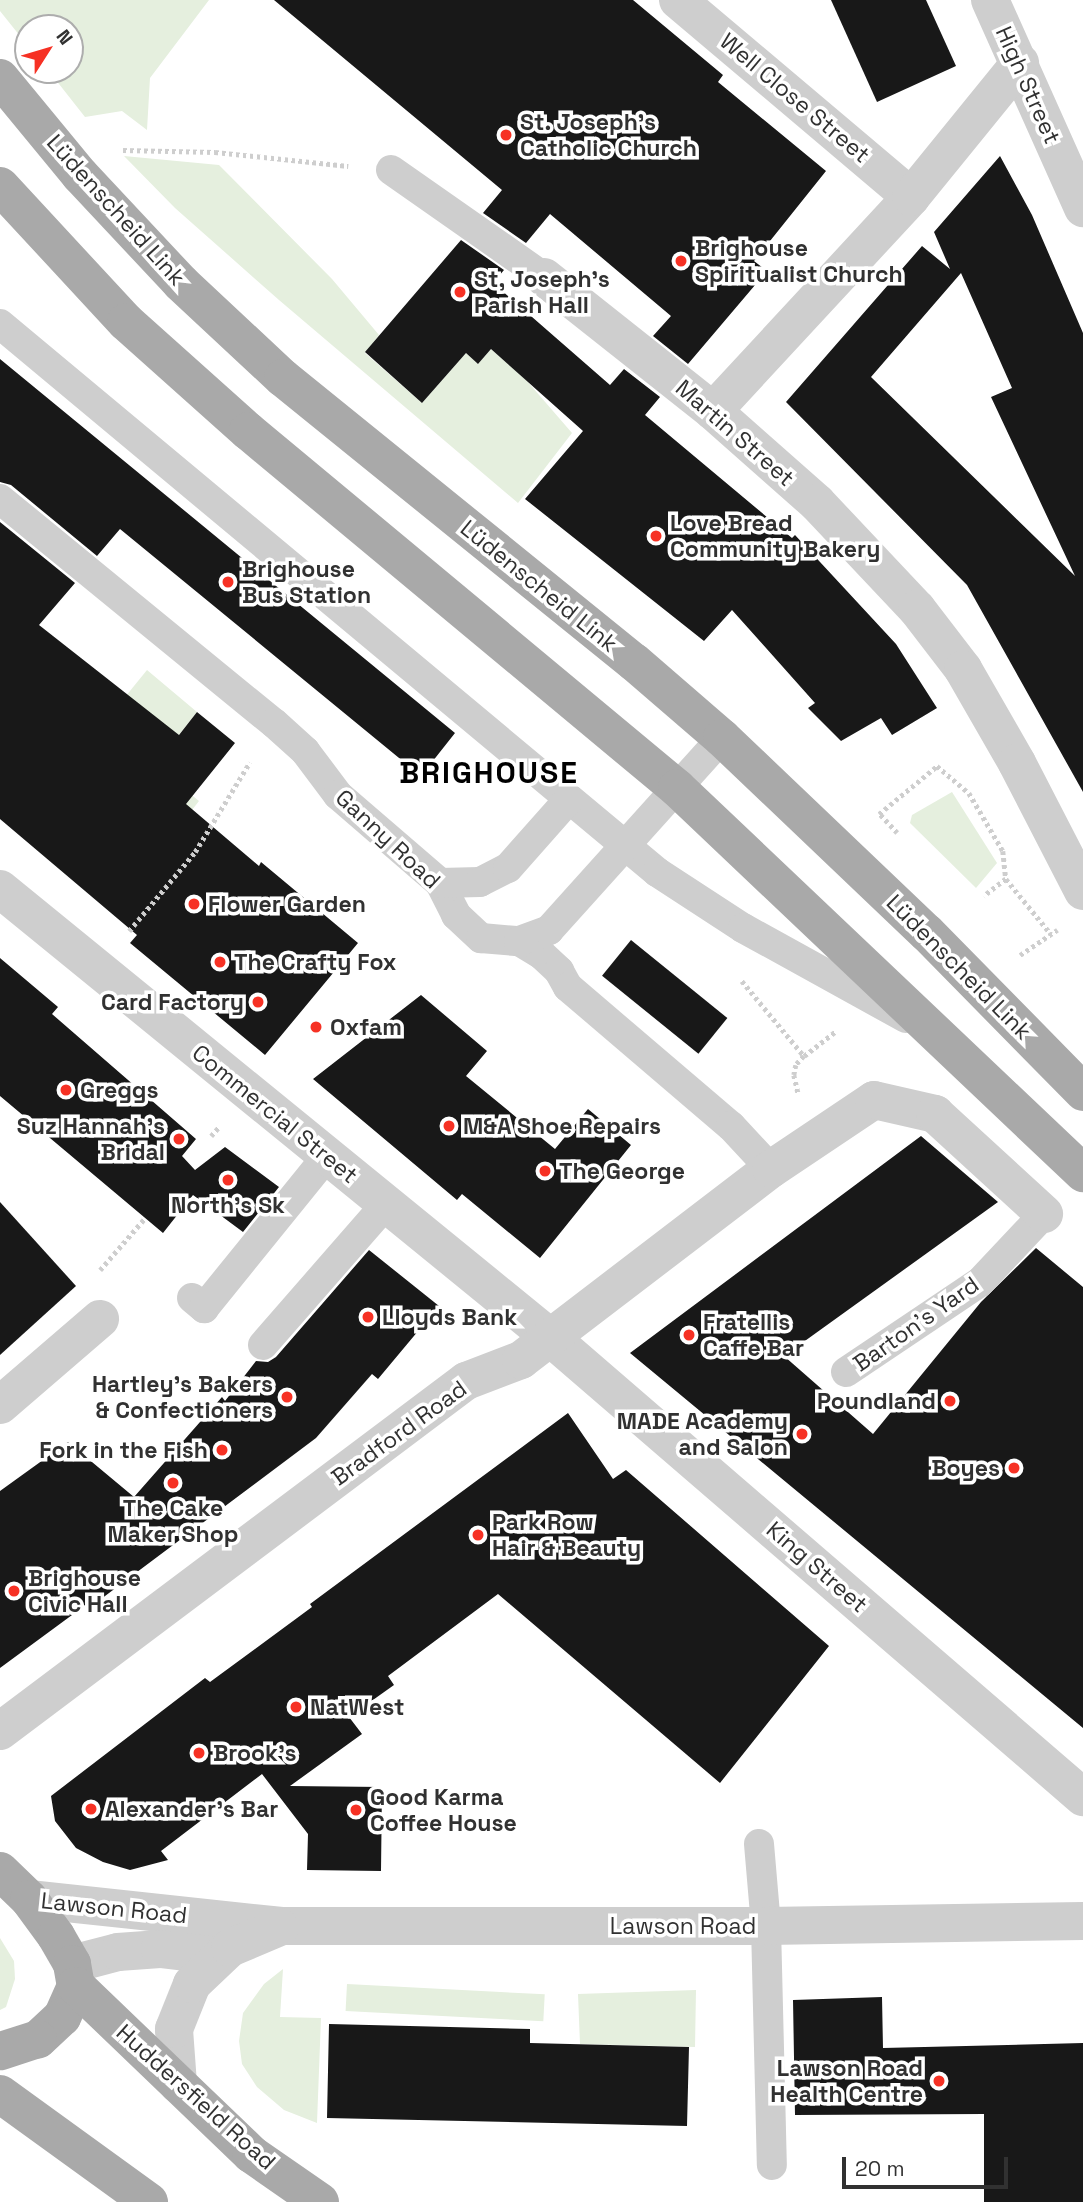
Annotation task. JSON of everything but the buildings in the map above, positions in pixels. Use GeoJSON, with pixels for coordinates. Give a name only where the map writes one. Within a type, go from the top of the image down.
{"type":"FeatureCollection","features":[{"type":"Feature","properties":{"kind":"main road","name":"Lüdenscheid Link"},"geometry":{"type":"LineString","coordinates":[[0,78],[80,175],[181,283],[283,378],[634,662],[722,738],[927,933],[1083,1092]]}},
{"type":"Feature","properties":{"kind":"main road"},"geometry":{"type":"LineString","coordinates":[[0,187],[126,322],[248,432],[677,788],[1083,1173]]}},
{"type":"Feature","properties":{"kind":"main road","name":"Huddersfield Road"},"geometry":{"type":"LineString","coordinates":[[0,1871],[29,1899],[57,1936],[74,1975],[178,2084],[251,2154],[317,2201]]}},
{"type":"Feature","properties":{"kind":"main road"},"geometry":{"type":"LineString","coordinates":[[0,2051],[38,2039],[62,2017],[74,1975]]}},
{"type":"Feature","properties":{"kind":"main road"},"geometry":{"type":"LineString","coordinates":[[0,2094],[149,2202]]}},
{"type":"Feature","properties":{"kind":"street","name":"Well Close Street"},"geometry":{"type":"LineString","coordinates":[[678,0],[911,197]]}},
{"type":"Feature","properties":{"kind":"street","name":"High Street"},"geometry":{"type":"LineString","coordinates":[[990,0],[1083,208]]}},
{"type":"Feature","properties":{"kind":"street"},"geometry":{"type":"LineString","coordinates":[[713,411],[911,197],[1020,63]]}},
{"type":"Feature","properties":{"kind":"street","name":"Martin Street"},"geometry":{"type":"LineString","coordinates":[[544,277],[713,411],[851,537],[917,609],[963,668],[1017,763],[1083,891]]}},
{"type":"Feature","properties":{"kind":"street","name":"Commercial Street"},"geometry":{"type":"LineString","coordinates":[[0,889],[551,1338]]}},
{"type":"Feature","properties":{"kind":"street","name":"Bradford Road"},"geometry":{"type":"LineString","coordinates":[[0,1731],[466,1381],[521,1360],[771,1168],[808,1141],[874,1100],[935,1114],[1044,1214]]}},
{"type":"Feature","properties":{"kind":"street"},"geometry":{"type":"LineString","coordinates":[[0,1405],[100,1319]]}},
{"type":"Feature","properties":{"kind":"street","name":"King Street"},"geometry":{"type":"LineString","coordinates":[[551,1338],[1083,1797]]}},
{"type":"Feature","properties":{"kind":"street","name":"Lawson Road"},"geometry":{"type":"LineString","coordinates":[[29,1899],[282,1926],[766,1926],[1083,1921]]}},
{"type":"Feature","properties":{"kind":"street","name":"Lawson Road"},"geometry":{"type":"LineString","coordinates":[[178,2084],[174,2029],[192,1984],[219,1956],[282,1926]]}},
{"type":"Feature","properties":{"kind":"street","name":"Lawson Road"},"geometry":{"type":"LineString","coordinates":[[74,1975],[118,1952],[160,1949],[219,1956]]}},
{"type":"Feature","properties":{"kind":"lane"},"geometry":{"type":"LineString","coordinates":[[391,170],[544,277]]}},
{"type":"Feature","properties":{"kind":"lane"},"geometry":{"type":"LineString","coordinates":[[0,324],[657,872],[743,928],[943,1038]]}},
{"type":"Feature","properties":{"kind":"lane","name":"Ganny Road"},"geometry":{"type":"LineString","coordinates":[[0,499],[305,751],[338,795],[440,883],[456,915],[481,938],[519,941],[541,954],[559,971],[568,987],[731,1126],[771,1168]]}},
{"type":"Feature","properties":{"kind":"lane"},"geometry":{"type":"LineString","coordinates":[[519,941],[549,930],[722,738]]}},
{"type":"Feature","properties":{"kind":"lane"},"geometry":{"type":"LineString","coordinates":[[440,883],[481,881],[508,868],[569,799]]}},
{"type":"Feature","properties":{"kind":"lane"},"geometry":{"type":"LineString","coordinates":[[192,1298],[204,1308],[327,1156]]}},
{"type":"Feature","properties":{"kind":"lane"},"geometry":{"type":"LineString","coordinates":[[263,1345],[386,1204]]}},
{"type":"Feature","properties":{"kind":"lane","name":"Barton's Yard"},"geometry":{"type":"LineString","coordinates":[[846,1372],[979,1282],[1044,1214]]}},
{"type":"Feature","properties":{"kind":"lane"},"geometry":{"type":"LineString","coordinates":[[759,1844],[766,1926],[772,2165]]}},
{"type":"Feature","properties":{"kind":"path"},"geometry":{"type":"LineString","coordinates":[[122,149],[215,152],[391,170]]}},
{"type":"Feature","properties":{"kind":"path"},"geometry":{"type":"LineString","coordinates":[[97,969],[195,852],[274,723]]}},
{"type":"Feature","properties":{"kind":"path"},"geometry":{"type":"LineString","coordinates":[[907,843],[879,814],[937,766],[969,793],[1003,851],[1006,879],[1051,934]]}},
{"type":"Feature","properties":{"kind":"path"},"geometry":{"type":"LineString","coordinates":[[984,896],[1006,879]]}},
{"type":"Feature","properties":{"kind":"path"},"geometry":{"type":"LineString","coordinates":[[1012,948],[1021,957],[1062,926]]}},
{"type":"Feature","properties":{"kind":"path"},"geometry":{"type":"LineString","coordinates":[[747,973],[741,979],[804,1056]]}},
{"type":"Feature","properties":{"kind":"path"},"geometry":{"type":"LineString","coordinates":[[808,1141],[794,1075],[796,1065],[841,1026]]}},
{"type":"Feature","properties":{"kind":"green space"},"geometry":{"type":"Polygon","coordinates":[[[0,0],[209,0],[150,78],[147,130],[122,111],[85,117],[59,84],[84,84],[84,14],[14,14],[14,28],[0,11],[0,0]]]}},
{"type":"Feature","properties":{"kind":"green space"},"geometry":{"type":"Polygon","coordinates":[[[124,156],[219,165],[332,279],[379,335],[365,353],[422,403],[466,353],[478,364],[491,349],[527,381],[572,433],[518,503],[279,300],[175,208],[124,156]]]}},
{"type":"Feature","properties":{"kind":"green space"},"geometry":{"type":"Polygon","coordinates":[[[147,670],[197,712],[155,765],[199,801],[178,828],[82,750],[147,670]]]}},
{"type":"Feature","properties":{"kind":"green space"},"geometry":{"type":"Polygon","coordinates":[[[952,792],[997,863],[976,888],[910,823],[912,815],[952,792]]]}},
{"type":"Feature","properties":{"kind":"green space"},"geometry":{"type":"Polygon","coordinates":[[[0,1938],[14,1961],[15,1979],[6,2007],[0,2010],[0,1938]]]}},
{"type":"Feature","properties":{"kind":"green space"},"geometry":{"type":"Polygon","coordinates":[[[283,1969],[280,2017],[321,2018],[317,2123],[284,2110],[257,2087],[242,2064],[239,2041],[243,2013],[264,1984],[283,1969]]]}},
{"type":"Feature","properties":{"kind":"green space"},"geometry":{"type":"Polygon","coordinates":[[[347,1984],[545,1994],[543,2021],[346,2011],[347,1984]]]}},
{"type":"Feature","properties":{"kind":"green space"},"geometry":{"type":"Polygon","coordinates":[[[696,1990],[695,2047],[580,2044],[578,1994],[696,1990]]]}},
{"type":"Feature","properties":{"kind":"place","name":"St. Joseph's Catholic Church"},"geometry":{"type":"Point","coordinates":[506,135]}},
{"type":"Feature","properties":{"kind":"place","name":"Brighouse Spiritualist Church"},"geometry":{"type":"Point","coordinates":[681,261]}},
{"type":"Feature","properties":{"kind":"place","name":"St, Joseph's Parish Hall"},"geometry":{"type":"Point","coordinates":[460,292]}},
{"type":"Feature","properties":{"kind":"place","name":"Love Bread Community Bakery"},"geometry":{"type":"Point","coordinates":[656,536]}},
{"type":"Feature","properties":{"kind":"place","name":"Brighouse Bus Station"},"geometry":{"type":"Point","coordinates":[228,582]}},
{"type":"Feature","properties":{"kind":"place","name":"Flower Garden"},"geometry":{"type":"Point","coordinates":[194,904]}},
{"type":"Feature","properties":{"kind":"place","name":"The Crafty Fox"},"geometry":{"type":"Point","coordinates":[220,962]}},
{"type":"Feature","properties":{"kind":"place","name":"Card Factory"},"geometry":{"type":"Point","coordinates":[258,1002]}},
{"type":"Feature","properties":{"kind":"place","name":"Oxfam"},"geometry":{"type":"Point","coordinates":[316,1027]}},
{"type":"Feature","properties":{"kind":"place","name":"Greggs"},"geometry":{"type":"Point","coordinates":[66,1090]}},
{"type":"Feature","properties":{"kind":"place","name":"M&A Shoe Repairs"},"geometry":{"type":"Point","coordinates":[449,1126]}},
{"type":"Feature","properties":{"kind":"place","name":"Suz Hannah's Bridal"},"geometry":{"type":"Point","coordinates":[179,1139]}},
{"type":"Feature","properties":{"kind":"place","name":"The George"},"geometry":{"type":"Point","coordinates":[545,1171]}},
{"type":"Feature","properties":{"kind":"place","name":"North's Sk"},"geometry":{"type":"Point","coordinates":[228,1180]}},
{"type":"Feature","properties":{"kind":"place","name":"Lloyds Bank"},"geometry":{"type":"Point","coordinates":[368,1317]}},
{"type":"Feature","properties":{"kind":"place","name":"Fratellis Caffe Bar"},"geometry":{"type":"Point","coordinates":[689,1335]}},
{"type":"Feature","properties":{"kind":"place","name":"Hartley's Bakers & Confectioners"},"geometry":{"type":"Point","coordinates":[287,1397]}},
{"type":"Feature","properties":{"kind":"place","name":"Poundland"},"geometry":{"type":"Point","coordinates":[950,1401]}},
{"type":"Feature","properties":{"kind":"place","name":"MADE Academy and Salon"},"geometry":{"type":"Point","coordinates":[802,1434]}},
{"type":"Feature","properties":{"kind":"place","name":"Fork in the Fish"},"geometry":{"type":"Point","coordinates":[222,1450]}},
{"type":"Feature","properties":{"kind":"place","name":"Boyes"},"geometry":{"type":"Point","coordinates":[1014,1468]}},
{"type":"Feature","properties":{"kind":"place","name":"The Cake Maker Shop"},"geometry":{"type":"Point","coordinates":[173,1483]}},
{"type":"Feature","properties":{"kind":"place","name":"Park Row Hair & Beauty"},"geometry":{"type":"Point","coordinates":[478,1535]}},
{"type":"Feature","properties":{"kind":"place","name":"Brighouse Civic Hall"},"geometry":{"type":"Point","coordinates":[14,1591]}},
{"type":"Feature","properties":{"kind":"place","name":"NatWest"},"geometry":{"type":"Point","coordinates":[296,1707]}},
{"type":"Feature","properties":{"kind":"place","name":"Brook's"},"geometry":{"type":"Point","coordinates":[199,1753]}},
{"type":"Feature","properties":{"kind":"place","name":"Alexander's Bar"},"geometry":{"type":"Point","coordinates":[91,1809]}},
{"type":"Feature","properties":{"kind":"place","name":"Good Karma Coffee House"},"geometry":{"type":"Point","coordinates":[356,1810]}},
{"type":"Feature","properties":{"kind":"place","name":"Lawson Road Health Centre"},"geometry":{"type":"Point","coordinates":[939,2081]}},
{"type":"Feature","properties":{"kind":"district","name":"BRIGHOUSE"},"geometry":{"type":"Point","coordinates":[489,773]}}]}
